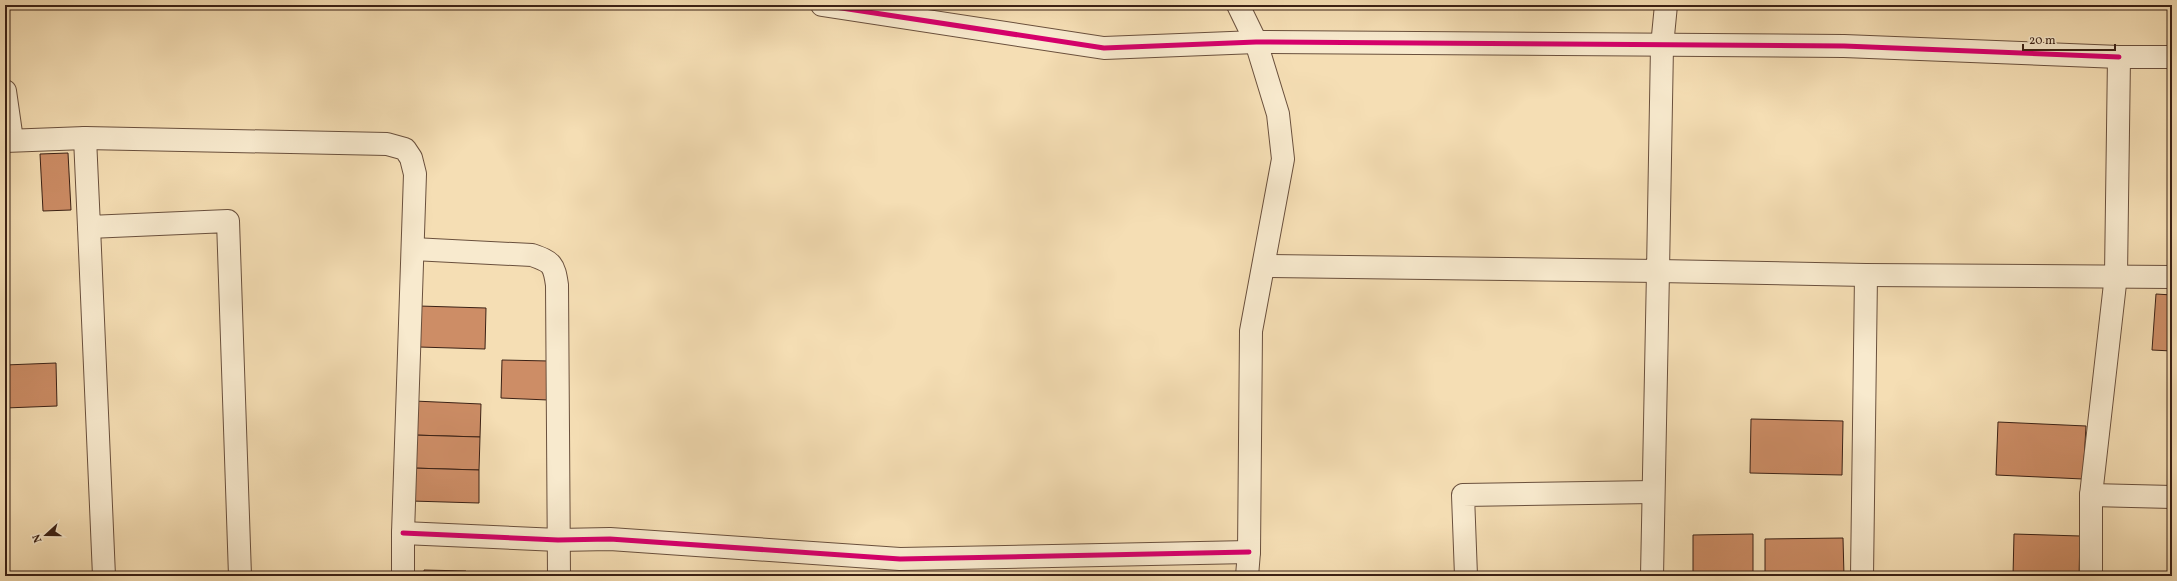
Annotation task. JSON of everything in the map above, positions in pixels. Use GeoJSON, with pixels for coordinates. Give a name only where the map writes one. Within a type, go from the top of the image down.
{"type":"FeatureCollection","features":[{"type":"Feature","properties":{"kind":"street"},"geometry":{"type":"LineString","coordinates":[[822,5],[1104,48],[1256,42],[1662,46],[1844,46],[2172,58]]}},
{"type":"Feature","properties":{"kind":"street"},"geometry":{"type":"LineString","coordinates":[[1238,5],[1256,42],[1278,114],[1283,159],[1251,331],[1249,552],[1247,576]]}},
{"type":"Feature","properties":{"kind":"street"},"geometry":{"type":"LineString","coordinates":[[1652,576],[1662,46],[1666,5]]}},
{"type":"Feature","properties":{"kind":"street"},"geometry":{"type":"LineString","coordinates":[[2091,576],[2092,495],[2116,275],[2119,57]]}},
{"type":"Feature","properties":{"kind":"street"},"geometry":{"type":"LineString","coordinates":[[5,91],[8,140],[85,138],[387,144],[405,149],[411,158],[415,174],[402,533],[404,576]]}},
{"type":"Feature","properties":{"kind":"street"},"geometry":{"type":"LineString","coordinates":[[85,138],[104,576]]}},
{"type":"Feature","properties":{"kind":"street"},"geometry":{"type":"LineString","coordinates":[[89,227],[228,221],[240,576]]}},
{"type":"Feature","properties":{"kind":"street"},"geometry":{"type":"LineString","coordinates":[[413,249],[532,255],[548,261],[554,269],[557,285],[558,576]]}},
{"type":"Feature","properties":{"kind":"street"},"geometry":{"type":"LineString","coordinates":[[1264,266],[1866,275],[2172,276]]}},
{"type":"Feature","properties":{"kind":"street"},"geometry":{"type":"LineString","coordinates":[[1862,576],[1866,275]]}},
{"type":"Feature","properties":{"kind":"street"},"geometry":{"type":"LineString","coordinates":[[1466,576],[1463,495],[1653,492]]}},
{"type":"Feature","properties":{"kind":"street"},"geometry":{"type":"LineString","coordinates":[[2092,495],[2172,497]]}},
{"type":"Feature","properties":{"kind":"street"},"geometry":{"type":"LineString","coordinates":[[402,533],[558,540],[610,539],[900,568],[1249,552]]}},
{"type":"Feature","properties":{"kind":"building"},"geometry":{"type":"Polygon","coordinates":[[[2172,131],[2172,168],[2170,168],[2172,131]]]}},
{"type":"Feature","properties":{"kind":"building"},"geometry":{"type":"Polygon","coordinates":[[[68,153],[71,210],[43,211],[40,154],[68,153]]]}},
{"type":"Feature","properties":{"kind":"building"},"geometry":{"type":"Polygon","coordinates":[[[2171,178],[2172,242],[2168,242],[2171,178]]]}},
{"type":"Feature","properties":{"kind":"building"},"geometry":{"type":"Polygon","coordinates":[[[2156,294],[2172,295],[2172,351],[2152,350],[2156,294]]]}},
{"type":"Feature","properties":{"kind":"building"},"geometry":{"type":"Polygon","coordinates":[[[419,306],[486,308],[485,349],[419,347],[419,306]]]}},
{"type":"Feature","properties":{"kind":"building"},"geometry":{"type":"Polygon","coordinates":[[[502,360],[549,361],[548,400],[501,398],[502,360]]]}},
{"type":"Feature","properties":{"kind":"building"},"geometry":{"type":"Polygon","coordinates":[[[56,363],[57,406],[5,408],[5,365],[56,363]]]}},
{"type":"Feature","properties":{"kind":"building"},"geometry":{"type":"Polygon","coordinates":[[[414,401],[481,404],[480,437],[413,435],[414,401]]]}},
{"type":"Feature","properties":{"kind":"building"},"geometry":{"type":"Polygon","coordinates":[[[1751,419],[1843,421],[1842,475],[1750,473],[1751,419]]]}},
{"type":"Feature","properties":{"kind":"building"},"geometry":{"type":"Polygon","coordinates":[[[1998,422],[2086,426],[2083,479],[1996,475],[1998,422]]]}},
{"type":"Feature","properties":{"kind":"building"},"geometry":{"type":"Polygon","coordinates":[[[413,435],[480,437],[479,470],[412,468],[413,435]]]}},
{"type":"Feature","properties":{"kind":"building"},"geometry":{"type":"Polygon","coordinates":[[[412,468],[479,470],[479,503],[411,501],[412,468]]]}},
{"type":"Feature","properties":{"kind":"building"},"geometry":{"type":"Polygon","coordinates":[[[1753,534],[1753,576],[1693,576],[1693,535],[1753,534]]]}},
{"type":"Feature","properties":{"kind":"building"},"geometry":{"type":"Polygon","coordinates":[[[2014,534],[2080,536],[2079,576],[2013,576],[2014,534]]]}},
{"type":"Feature","properties":{"kind":"building"},"geometry":{"type":"Polygon","coordinates":[[[1843,538],[1844,576],[1765,576],[1765,539],[1843,538]]]}},
{"type":"Feature","properties":{"kind":"building"},"geometry":{"type":"Polygon","coordinates":[[[424,570],[466,571],[466,576],[424,576],[424,570]]]}},
{"type":"Feature","properties":{"kind":"cycle path"},"geometry":{"type":"LineString","coordinates":[[822,5],[1104,48],[1256,42],[1844,46],[2119,57]]}},
{"type":"Feature","properties":{"kind":"cycle path"},"geometry":{"type":"LineString","coordinates":[[403,533],[558,540],[610,539],[900,559],[1249,552]]}}]}
